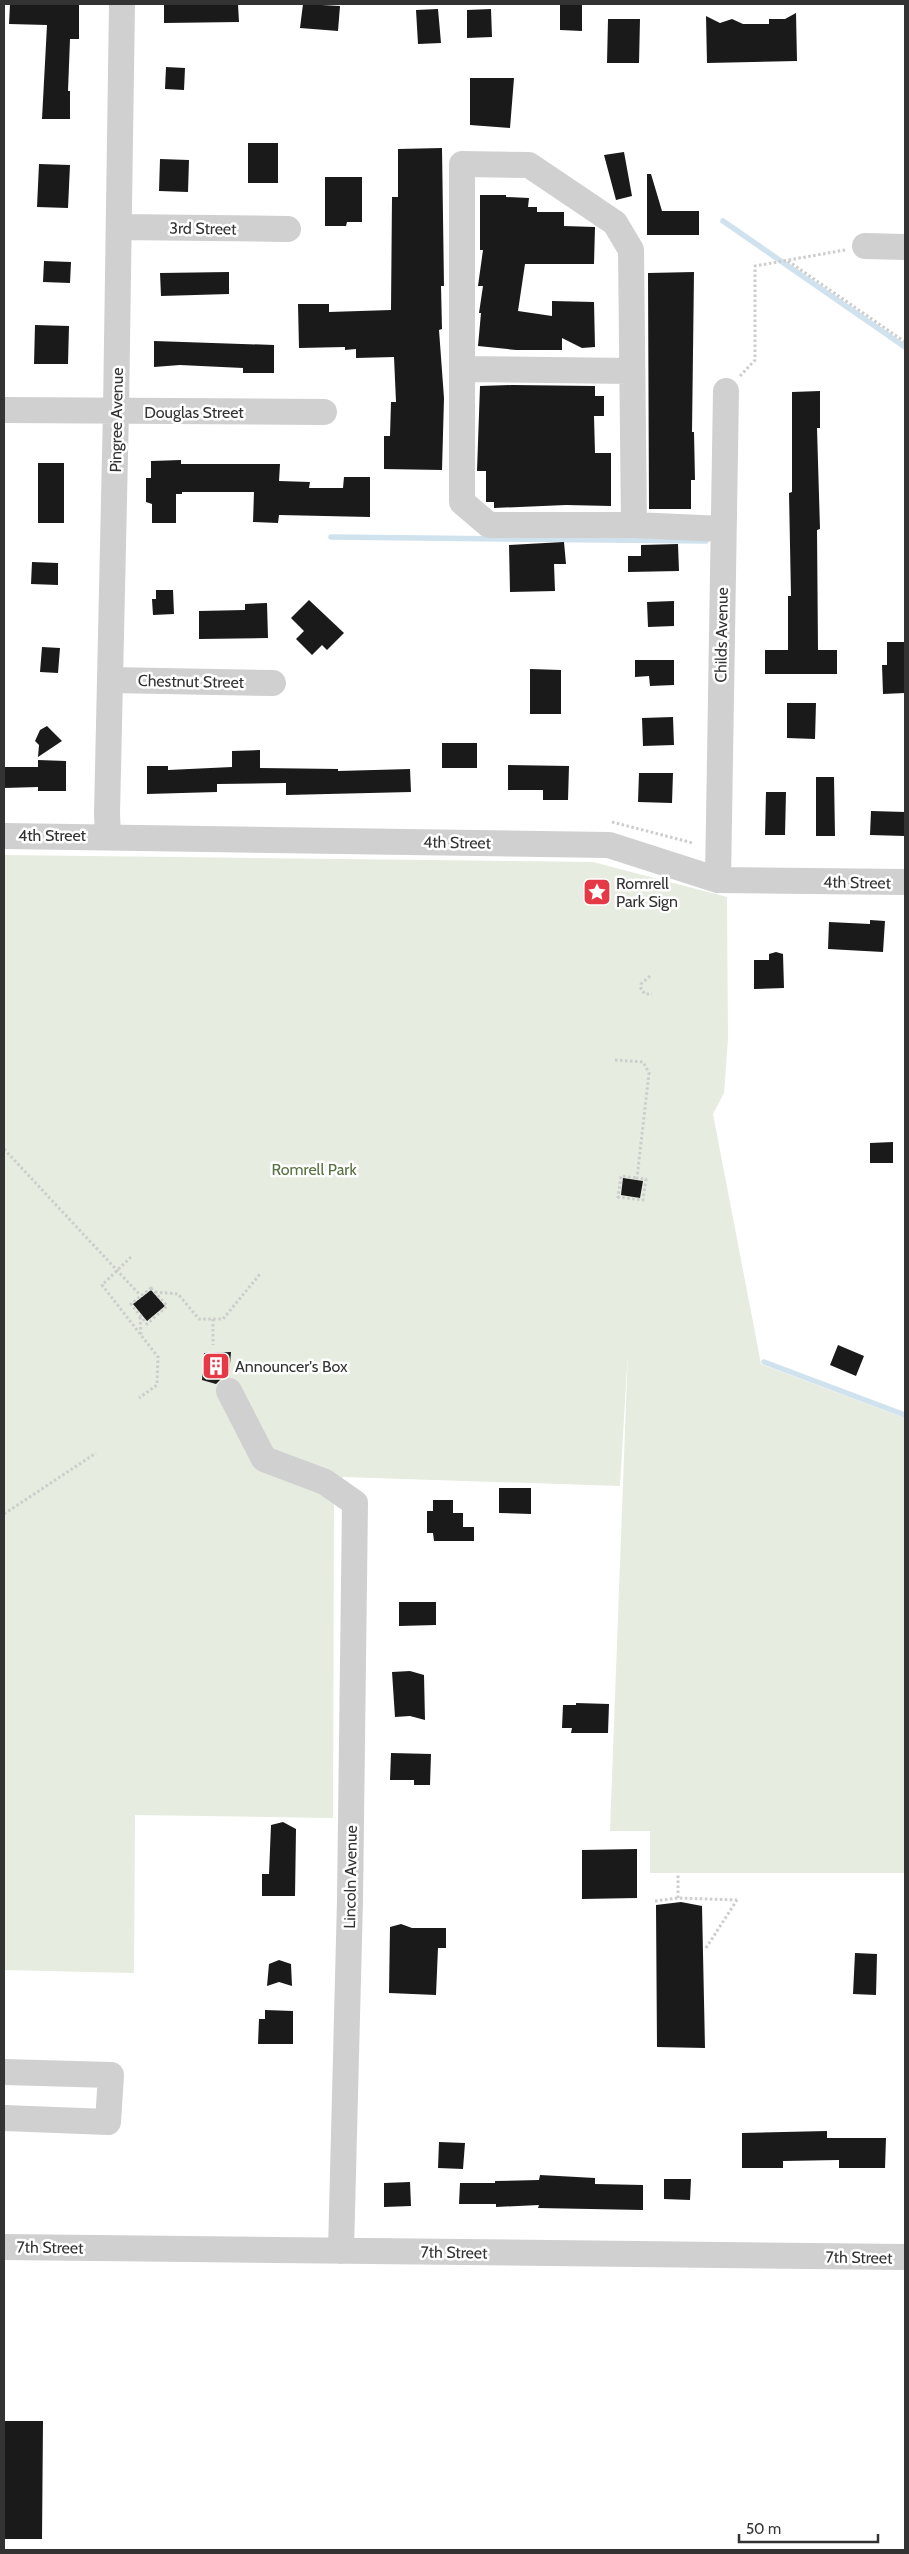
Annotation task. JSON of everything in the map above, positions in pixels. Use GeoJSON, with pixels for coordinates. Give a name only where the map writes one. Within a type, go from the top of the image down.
{"type":"FeatureCollection","features":[{"type":"Feature","properties":{"kind":"street","name":"Pingree Avenue"},"geometry":{"type":"LineString","coordinates":[[108,836],[122,4]]}},
{"type":"Feature","properties":{"kind":"street"},"geometry":{"type":"LineString","coordinates":[[634,526],[631,250],[614,224],[530,165],[462,164],[462,502],[489,526],[634,526],[723,529]]}},
{"type":"Feature","properties":{"kind":"street","name":"3rd Street"},"geometry":{"type":"LineString","coordinates":[[119,227],[288,229]]}},
{"type":"Feature","properties":{"kind":"street"},"geometry":{"type":"LineString","coordinates":[[865,246],[905,248]]}},
{"type":"Feature","properties":{"kind":"street"},"geometry":{"type":"LineString","coordinates":[[463,369],[631,371]]}},
{"type":"Feature","properties":{"kind":"street","name":"Childs Avenue"},"geometry":{"type":"LineString","coordinates":[[718,880],[726,391]]}},
{"type":"Feature","properties":{"kind":"street","name":"Douglas Street"},"geometry":{"type":"LineString","coordinates":[[4,410],[324,412]]}},
{"type":"Feature","properties":{"kind":"street","name":"Chestnut Street"},"geometry":{"type":"LineString","coordinates":[[110,680],[273,683]]}},
{"type":"Feature","properties":{"kind":"street","name":"4th Street"},"geometry":{"type":"LineString","coordinates":[[4,836],[108,836],[609,845],[718,880],[905,882]]}},
{"type":"Feature","properties":{"kind":"street","name":"Lincoln Avenue"},"geometry":{"type":"LineString","coordinates":[[229,1391],[264,1459],[325,1482],[355,1503],[350,1900],[341,2251]]}},
{"type":"Feature","properties":{"kind":"street"},"geometry":{"type":"LineString","coordinates":[[4,2072],[111,2075],[108,2122],[4,2118]]}},
{"type":"Feature","properties":{"kind":"street","name":"7th Street"},"geometry":{"type":"LineString","coordinates":[[4,2247],[905,2257]]}},
{"type":"Feature","properties":{"kind":"path"},"geometry":{"type":"LineString","coordinates":[[726,391],[756,360],[756,266],[865,246]]}},
{"type":"Feature","properties":{"kind":"path"},"geometry":{"type":"LineString","coordinates":[[788,261],[905,342]]}},
{"type":"Feature","properties":{"kind":"path"},"geometry":{"type":"LineString","coordinates":[[608,822],[618,822],[693,843]]}},
{"type":"Feature","properties":{"kind":"path"},"geometry":{"type":"LineString","coordinates":[[650,976],[641,984],[641,989],[645,994],[652,994]]}},
{"type":"Feature","properties":{"kind":"path"},"geometry":{"type":"LineString","coordinates":[[615,1060],[643,1062],[649,1073],[637,1178]]}},
{"type":"Feature","properties":{"kind":"path"},"geometry":{"type":"LineString","coordinates":[[4,1149],[118,1269],[140,1295]]}},
{"type":"Feature","properties":{"kind":"path"},"geometry":{"type":"LineString","coordinates":[[621,1176],[637,1178],[646,1179],[643,1200],[618,1197],[621,1176]]}},
{"type":"Feature","properties":{"kind":"path"},"geometry":{"type":"LineString","coordinates":[[131,1257],[102,1285],[158,1357],[157,1385],[139,1398]]}},
{"type":"Feature","properties":{"kind":"path"},"geometry":{"type":"LineString","coordinates":[[155,1292],[178,1294],[199,1319],[223,1319],[260,1274]]}},
{"type":"Feature","properties":{"kind":"path"},"geometry":{"type":"LineString","coordinates":[[151,1288],[155,1292],[167,1306],[147,1324],[131,1304],[151,1288]]}},
{"type":"Feature","properties":{"kind":"path"},"geometry":{"type":"LineString","coordinates":[[140,1316],[141,1337]]}},
{"type":"Feature","properties":{"kind":"path"},"geometry":{"type":"LineString","coordinates":[[213,1319],[213,1345]]}},
{"type":"Feature","properties":{"kind":"path"},"geometry":{"type":"LineString","coordinates":[[4,1514],[96,1453]]}},
{"type":"Feature","properties":{"kind":"path"},"geometry":{"type":"LineString","coordinates":[[678,1874],[678,1898]]}},
{"type":"Feature","properties":{"kind":"path"},"geometry":{"type":"LineString","coordinates":[[655,1901],[678,1898],[737,1900],[706,1948]]}},
{"type":"Feature","properties":{"kind":"green space","name":"Romrell Park"},"geometry":{"type":"Polygon","coordinates":[[[4,855],[593,862],[727,897],[728,1039],[724,1093],[713,1114],[761,1364],[905,1418],[905,1873],[650,1873],[650,1831],[610,1831],[628,1350],[620,1486],[343,1477],[334,1494],[333,1818],[135,1815],[134,1973],[4,1970],[4,855]]]}},
{"type":"Feature","properties":{"kind":"building"},"geometry":{"type":"Polygon","coordinates":[[[10,4],[79,4],[79,39],[70,39],[68,91],[70,91],[70,119],[42,119],[47,25],[9,24],[10,4]]]}},
{"type":"Feature","properties":{"kind":"building"},"geometry":{"type":"Polygon","coordinates":[[[164,4],[238,4],[239,22],[164,23],[164,4]]]}},
{"type":"Feature","properties":{"kind":"building"},"geometry":{"type":"Polygon","coordinates":[[[303,4],[340,6],[338,31],[300,28],[303,4]]]}},
{"type":"Feature","properties":{"kind":"building"},"geometry":{"type":"Polygon","coordinates":[[[560,5],[582,5],[582,31],[560,30],[560,5]]]}},
{"type":"Feature","properties":{"kind":"building"},"geometry":{"type":"Polygon","coordinates":[[[438,9],[441,43],[418,44],[416,10],[438,9]]]}},
{"type":"Feature","properties":{"kind":"building"},"geometry":{"type":"Polygon","coordinates":[[[491,9],[492,37],[467,38],[467,10],[491,9]]]}},
{"type":"Feature","properties":{"kind":"building"},"geometry":{"type":"Polygon","coordinates":[[[796,13],[797,61],[707,63],[706,16],[720,23],[732,19],[743,24],[769,24],[769,19],[785,19],[796,13]]]}},
{"type":"Feature","properties":{"kind":"building"},"geometry":{"type":"Polygon","coordinates":[[[608,19],[640,19],[639,63],[607,63],[608,19]]]}},
{"type":"Feature","properties":{"kind":"building"},"geometry":{"type":"Polygon","coordinates":[[[166,67],[185,68],[184,90],[165,89],[166,67]]]}},
{"type":"Feature","properties":{"kind":"building"},"geometry":{"type":"Polygon","coordinates":[[[470,78],[514,78],[510,128],[470,125],[470,78]]]}},
{"type":"Feature","properties":{"kind":"building"},"geometry":{"type":"Polygon","coordinates":[[[248,143],[278,143],[278,183],[248,183],[248,143]]]}},
{"type":"Feature","properties":{"kind":"building"},"geometry":{"type":"Polygon","coordinates":[[[442,148],[444,286],[441,286],[442,329],[439,330],[444,398],[442,470],[384,469],[384,436],[390,436],[391,402],[396,402],[394,357],[356,358],[356,349],[345,350],[345,347],[299,348],[298,304],[329,304],[329,312],[391,310],[392,197],[398,197],[398,149],[442,148]]]}},
{"type":"Feature","properties":{"kind":"building"},"geometry":{"type":"Polygon","coordinates":[[[624,152],[632,196],[616,200],[604,155],[624,152]]]}},
{"type":"Feature","properties":{"kind":"building"},"geometry":{"type":"Polygon","coordinates":[[[160,159],[189,160],[188,192],[159,191],[160,159]]]}},
{"type":"Feature","properties":{"kind":"building"},"geometry":{"type":"Polygon","coordinates":[[[39,164],[70,165],[68,208],[37,207],[39,164]]]}},
{"type":"Feature","properties":{"kind":"building"},"geometry":{"type":"Polygon","coordinates":[[[647,174],[651,174],[662,211],[699,211],[699,235],[647,235],[647,174]]]}},
{"type":"Feature","properties":{"kind":"building"},"geometry":{"type":"Polygon","coordinates":[[[325,177],[362,177],[362,222],[347,222],[346,226],[325,226],[325,177]]]}},
{"type":"Feature","properties":{"kind":"building"},"geometry":{"type":"Polygon","coordinates":[[[480,195],[506,195],[506,197],[529,198],[528,207],[537,207],[537,212],[564,212],[564,226],[595,227],[594,264],[525,264],[518,311],[552,316],[552,301],[594,302],[595,347],[582,348],[562,338],[562,350],[516,350],[478,346],[481,313],[479,313],[483,286],[478,286],[483,250],[480,250],[480,195]]]}},
{"type":"Feature","properties":{"kind":"building"},"geometry":{"type":"Polygon","coordinates":[[[44,261],[71,262],[70,283],[43,282],[44,261]]]}},
{"type":"Feature","properties":{"kind":"building"},"geometry":{"type":"Polygon","coordinates":[[[229,272],[229,294],[161,296],[160,273],[229,272]]]}},
{"type":"Feature","properties":{"kind":"building"},"geometry":{"type":"Polygon","coordinates":[[[694,272],[692,432],[694,432],[695,480],[691,480],[691,509],[649,509],[648,273],[694,272]]]}},
{"type":"Feature","properties":{"kind":"building"},"geometry":{"type":"Polygon","coordinates":[[[35,325],[69,326],[68,364],[34,364],[35,325]]]}},
{"type":"Feature","properties":{"kind":"building"},"geometry":{"type":"Polygon","coordinates":[[[154,341],[274,345],[274,373],[243,373],[243,368],[180,365],[154,367],[154,341]]]}},
{"type":"Feature","properties":{"kind":"building"},"geometry":{"type":"Polygon","coordinates":[[[480,386],[595,386],[595,396],[604,396],[604,416],[594,416],[595,453],[611,453],[611,506],[566,505],[494,508],[494,502],[486,502],[486,471],[477,471],[480,386]]]}},
{"type":"Feature","properties":{"kind":"building"},"geometry":{"type":"Polygon","coordinates":[[[820,391],[820,428],[817,428],[820,529],[817,530],[818,650],[837,650],[837,674],[765,674],[765,650],[788,650],[788,596],[791,596],[789,493],[792,492],[792,392],[820,391]]]}},
{"type":"Feature","properties":{"kind":"building"},"geometry":{"type":"Polygon","coordinates":[[[181,460],[181,464],[280,464],[279,481],[310,482],[309,488],[343,488],[344,477],[370,477],[370,517],[279,515],[278,523],[253,522],[254,492],[182,492],[182,494],[176,494],[176,523],[152,523],[152,504],[146,502],[146,478],[151,478],[151,461],[181,460]]]}},
{"type":"Feature","properties":{"kind":"building"},"geometry":{"type":"Polygon","coordinates":[[[38,463],[64,463],[64,523],[38,523],[38,463]]]}},
{"type":"Feature","properties":{"kind":"building"},"geometry":{"type":"Polygon","coordinates":[[[564,542],[566,564],[554,564],[555,591],[510,592],[509,545],[564,542]]]}},
{"type":"Feature","properties":{"kind":"building"},"geometry":{"type":"Polygon","coordinates":[[[678,544],[679,571],[628,572],[628,556],[641,556],[641,545],[678,544]]]}},
{"type":"Feature","properties":{"kind":"building"},"geometry":{"type":"Polygon","coordinates":[[[32,562],[58,563],[58,585],[31,584],[32,562]]]}},
{"type":"Feature","properties":{"kind":"building"},"geometry":{"type":"Polygon","coordinates":[[[156,590],[173,590],[174,614],[153,615],[152,599],[156,599],[156,590]]]}},
{"type":"Feature","properties":{"kind":"building"},"geometry":{"type":"Polygon","coordinates":[[[309,600],[344,633],[327,650],[322,645],[312,655],[296,639],[304,631],[291,618],[309,600]]]}},
{"type":"Feature","properties":{"kind":"building"},"geometry":{"type":"Polygon","coordinates":[[[674,601],[674,626],[648,627],[647,602],[674,601]]]}},
{"type":"Feature","properties":{"kind":"building"},"geometry":{"type":"Polygon","coordinates":[[[267,603],[268,638],[199,639],[199,611],[245,610],[245,604],[267,603]]]}},
{"type":"Feature","properties":{"kind":"building"},"geometry":{"type":"Polygon","coordinates":[[[887,642],[905,642],[905,693],[883,694],[882,665],[887,665],[887,642]]]}},
{"type":"Feature","properties":{"kind":"building"},"geometry":{"type":"Polygon","coordinates":[[[42,647],[60,648],[58,673],[40,672],[42,647]]]}},
{"type":"Feature","properties":{"kind":"building"},"geometry":{"type":"Polygon","coordinates":[[[635,660],[674,660],[674,685],[650,686],[649,676],[635,677],[635,660]]]}},
{"type":"Feature","properties":{"kind":"building"},"geometry":{"type":"Polygon","coordinates":[[[530,669],[561,670],[561,714],[530,714],[530,669]]]}},
{"type":"Feature","properties":{"kind":"building"},"geometry":{"type":"Polygon","coordinates":[[[787,703],[816,703],[815,739],[787,738],[787,703]]]}},
{"type":"Feature","properties":{"kind":"building"},"geometry":{"type":"Polygon","coordinates":[[[673,717],[674,745],[643,746],[642,718],[673,717]]]}},
{"type":"Feature","properties":{"kind":"building"},"geometry":{"type":"Polygon","coordinates":[[[47,726],[62,741],[38,757],[39,745],[35,741],[40,730],[47,726]]]}},
{"type":"Feature","properties":{"kind":"building"},"geometry":{"type":"Polygon","coordinates":[[[442,743],[477,743],[477,768],[442,768],[442,743]]]}},
{"type":"Feature","properties":{"kind":"building"},"geometry":{"type":"Polygon","coordinates":[[[260,750],[260,768],[338,769],[338,771],[410,769],[411,792],[286,795],[286,783],[217,784],[217,792],[147,794],[147,766],[168,766],[168,770],[232,767],[232,751],[260,750]]]}},
{"type":"Feature","properties":{"kind":"building"},"geometry":{"type":"Polygon","coordinates":[[[38,760],[66,761],[66,791],[38,791],[38,787],[4,788],[4,767],[38,767],[38,760]]]}},
{"type":"Feature","properties":{"kind":"building"},"geometry":{"type":"Polygon","coordinates":[[[508,765],[569,766],[568,800],[543,800],[543,790],[508,790],[508,765]]]}},
{"type":"Feature","properties":{"kind":"building"},"geometry":{"type":"Polygon","coordinates":[[[639,773],[673,773],[672,803],[638,802],[639,773]]]}},
{"type":"Feature","properties":{"kind":"building"},"geometry":{"type":"Polygon","coordinates":[[[816,777],[834,777],[835,836],[816,836],[816,777]]]}},
{"type":"Feature","properties":{"kind":"building"},"geometry":{"type":"Polygon","coordinates":[[[766,792],[786,792],[785,835],[765,835],[766,792]]]}},
{"type":"Feature","properties":{"kind":"building"},"geometry":{"type":"Polygon","coordinates":[[[871,811],[905,812],[905,836],[870,835],[871,811]]]}},
{"type":"Feature","properties":{"kind":"building"},"geometry":{"type":"Polygon","coordinates":[[[870,920],[885,921],[883,952],[828,949],[829,922],[870,924],[870,920]]]}},
{"type":"Feature","properties":{"kind":"building"},"geometry":{"type":"Polygon","coordinates":[[[776,952],[783,954],[784,988],[754,989],[754,960],[769,960],[769,954],[776,952]]]}},
{"type":"Feature","properties":{"kind":"building"},"geometry":{"type":"Polygon","coordinates":[[[893,1142],[893,1163],[870,1163],[870,1143],[893,1142]]]}},
{"type":"Feature","properties":{"kind":"building"},"geometry":{"type":"Polygon","coordinates":[[[623,1178],[643,1181],[640,1198],[621,1195],[623,1178]]]}},
{"type":"Feature","properties":{"kind":"building"},"geometry":{"type":"Polygon","coordinates":[[[151,1290],[165,1306],[147,1321],[133,1304],[151,1290]]]}},
{"type":"Feature","properties":{"kind":"building"},"geometry":{"type":"Polygon","coordinates":[[[838,1345],[864,1356],[856,1376],[830,1365],[838,1345]]]}},
{"type":"Feature","properties":{"kind":"building","name":"Announcer's Box"},"geometry":{"type":"Polygon","coordinates":[[[231,1352],[229,1376],[222,1378],[216,1384],[202,1380],[204,1353],[231,1352]]]}},
{"type":"Feature","properties":{"kind":"building"},"geometry":{"type":"Polygon","coordinates":[[[499,1488],[531,1488],[531,1514],[499,1513],[499,1488]]]}},
{"type":"Feature","properties":{"kind":"building"},"geometry":{"type":"Polygon","coordinates":[[[433,1500],[453,1500],[453,1513],[463,1513],[463,1527],[474,1527],[474,1541],[434,1541],[433,1533],[427,1533],[427,1511],[433,1511],[433,1500]]]}},
{"type":"Feature","properties":{"kind":"building"},"geometry":{"type":"Polygon","coordinates":[[[399,1602],[436,1602],[436,1625],[399,1626],[399,1602]]]}},
{"type":"Feature","properties":{"kind":"building"},"geometry":{"type":"Polygon","coordinates":[[[410,1671],[424,1675],[425,1720],[410,1716],[395,1717],[392,1672],[410,1671]]]}},
{"type":"Feature","properties":{"kind":"building"},"geometry":{"type":"Polygon","coordinates":[[[576,1703],[609,1704],[608,1733],[571,1733],[572,1728],[562,1728],[563,1705],[576,1705],[576,1703]]]}},
{"type":"Feature","properties":{"kind":"building"},"geometry":{"type":"Polygon","coordinates":[[[391,1753],[431,1754],[430,1785],[414,1785],[414,1780],[390,1780],[391,1753]]]}},
{"type":"Feature","properties":{"kind":"building"},"geometry":{"type":"Polygon","coordinates":[[[283,1822],[296,1829],[295,1896],[262,1896],[262,1874],[269,1874],[271,1825],[283,1822]]]}},
{"type":"Feature","properties":{"kind":"building"},"geometry":{"type":"Polygon","coordinates":[[[637,1849],[637,1898],[582,1899],[582,1850],[637,1849]]]}},
{"type":"Feature","properties":{"kind":"building"},"geometry":{"type":"Polygon","coordinates":[[[681,1902],[702,1906],[705,2048],[657,2047],[656,1905],[681,1902]]]}},
{"type":"Feature","properties":{"kind":"building"},"geometry":{"type":"Polygon","coordinates":[[[401,1924],[412,1928],[446,1928],[446,1948],[438,1948],[436,1995],[389,1993],[390,1927],[401,1924]]]}},
{"type":"Feature","properties":{"kind":"building"},"geometry":{"type":"Polygon","coordinates":[[[855,1953],[877,1954],[876,1995],[853,1994],[855,1953]]]}},
{"type":"Feature","properties":{"kind":"building"},"geometry":{"type":"Polygon","coordinates":[[[279,1960],[291,1964],[292,1986],[279,1982],[267,1986],[269,1964],[279,1960]]]}},
{"type":"Feature","properties":{"kind":"building"},"geometry":{"type":"Polygon","coordinates":[[[265,2010],[293,2011],[293,2044],[258,2044],[259,2019],[265,2019],[265,2010]]]}},
{"type":"Feature","properties":{"kind":"building"},"geometry":{"type":"Polygon","coordinates":[[[827,2131],[827,2138],[886,2138],[885,2168],[839,2168],[839,2160],[783,2161],[783,2168],[742,2168],[742,2133],[827,2131]]]}},
{"type":"Feature","properties":{"kind":"building"},"geometry":{"type":"Polygon","coordinates":[[[439,2142],[465,2143],[463,2169],[438,2168],[439,2142]]]}},
{"type":"Feature","properties":{"kind":"building"},"geometry":{"type":"Polygon","coordinates":[[[540,2175],[595,2178],[595,2184],[643,2185],[643,2210],[538,2208],[539,2205],[496,2207],[496,2204],[459,2204],[460,2183],[539,2180],[540,2175]]]}},
{"type":"Feature","properties":{"kind":"building"},"geometry":{"type":"Polygon","coordinates":[[[664,2179],[691,2179],[690,2200],[664,2199],[664,2179]]]}},
{"type":"Feature","properties":{"kind":"building"},"geometry":{"type":"Polygon","coordinates":[[[410,2182],[411,2206],[384,2207],[384,2183],[410,2182]]]}},
{"type":"Feature","properties":{"kind":"building"},"geometry":{"type":"Polygon","coordinates":[[[4,2421],[43,2421],[42,2539],[4,2539],[4,2421]]]}},
{"type":"Feature","properties":{"kind":"waterway"},"geometry":{"type":"LineString","coordinates":[[723,221],[905,347]]}},
{"type":"Feature","properties":{"kind":"waterway"},"geometry":{"type":"LineString","coordinates":[[331,537],[706,541]]}},
{"type":"Feature","properties":{"kind":"waterway"},"geometry":{"type":"LineString","coordinates":[[764,1362],[905,1415]]}},
{"type":"Feature","properties":{"kind":"place","name":"Romrell Park Sign"},"geometry":{"type":"Point","coordinates":[597,892]}},
{"type":"Feature","properties":{"kind":"place","name":"Announcer's Box"},"geometry":{"type":"Point","coordinates":[216,1366]}}]}
